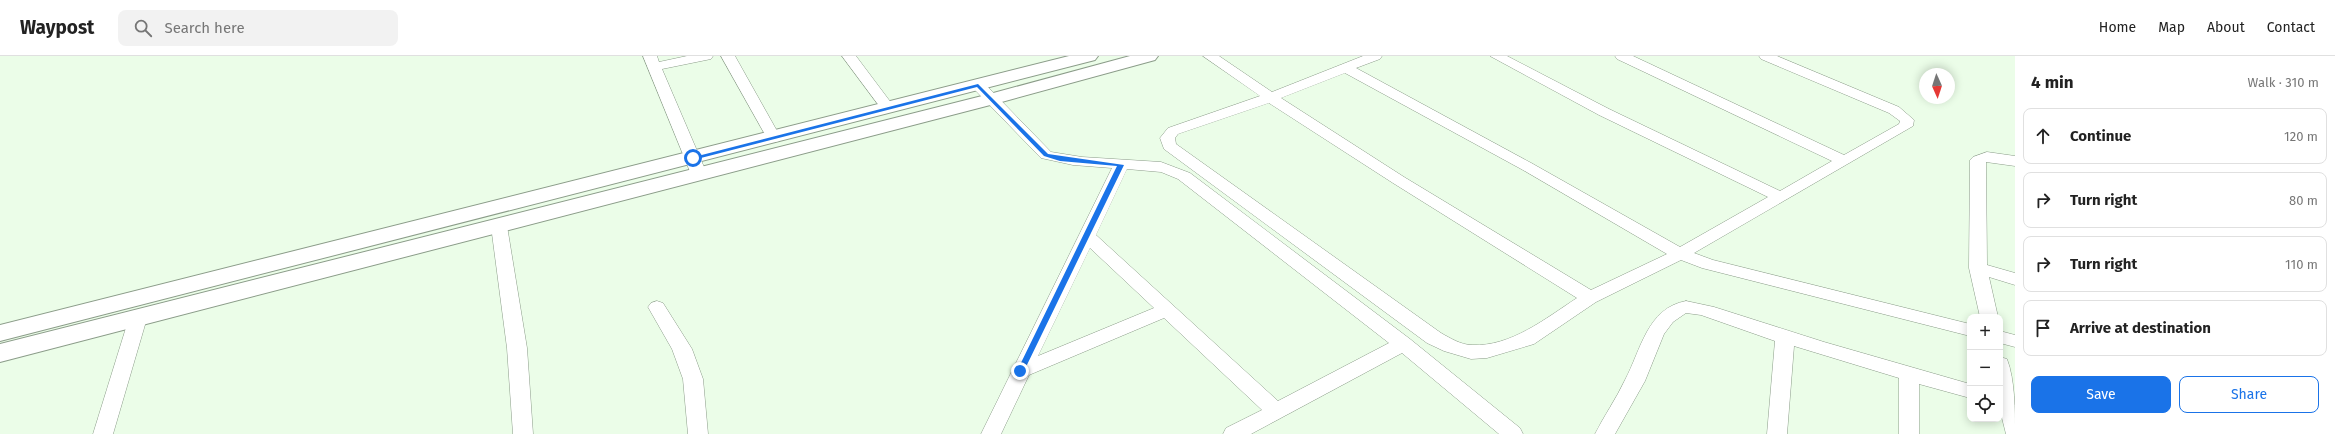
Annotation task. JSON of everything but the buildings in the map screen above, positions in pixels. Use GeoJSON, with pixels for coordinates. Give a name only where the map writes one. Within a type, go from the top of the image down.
{"type":"FeatureCollection","features":[{"type":"Feature","properties":{"kind":"main road"},"geometry":{"type":"LineString","coordinates":[[0,353],[499,226],[696,166],[774,138],[888,108],[985,92],[1089,56]]}},
{"type":"Feature","properties":{"kind":"main road"},"geometry":{"type":"LineString","coordinates":[[0,333],[696,166],[985,92],[1149,56]]}},
{"type":"Feature","properties":{"kind":"street"},"geometry":{"type":"LineString","coordinates":[[696,166],[652,62],[706,56]]}},
{"type":"Feature","properties":{"kind":"street"},"geometry":{"type":"LineString","coordinates":[[728,56],[774,138]]}},
{"type":"Feature","properties":{"kind":"street"},"geometry":{"type":"LineString","coordinates":[[849,56],[888,108]]}},
{"type":"Feature","properties":{"kind":"street"},"geometry":{"type":"LineString","coordinates":[[1210,56],[1269,98],[1590,298]]}},
{"type":"Feature","properties":{"kind":"street"},"geometry":{"type":"LineString","coordinates":[[1375,56],[1269,98],[1173,131],[1167,138],[1169,146],[1434,338],[1451,346],[1471,352],[1487,351],[1527,339],[1590,298],[1680,254],[1906,126],[1907,120],[1894,110],[1766,56]]}},
{"type":"Feature","properties":{"kind":"street"},"geometry":{"type":"LineString","coordinates":[[1497,56],[1604,112],[1780,197]]}},
{"type":"Feature","properties":{"kind":"street"},"geometry":{"type":"LineString","coordinates":[[1622,56],[1844,161]]}},
{"type":"Feature","properties":{"kind":"street"},"geometry":{"type":"LineString","coordinates":[[1346,68],[1528,167],[1680,254],[1708,264],[1967,329]]}},
{"type":"Feature","properties":{"kind":"street"},"geometry":{"type":"LineString","coordinates":[[985,92],[1046,155],[1060,159],[1121,165],[1154,165],[1168,168],[1184,176],[1403,344],[1513,434]]}},
{"type":"Feature","properties":{"kind":"street"},"geometry":{"type":"LineString","coordinates":[[1988,314],[1978,268],[1978,160],[1987,157],[2015,161]]}},
{"type":"Feature","properties":{"kind":"street"},"geometry":{"type":"LineString","coordinates":[[991,434],[1020,371],[1121,165]]}},
{"type":"Feature","properties":{"kind":"street"},"geometry":{"type":"LineString","coordinates":[[499,226],[517,348],[524,434]]}},
{"type":"Feature","properties":{"kind":"street"},"geometry":{"type":"LineString","coordinates":[[1087,236],[1276,411]]}},
{"type":"Feature","properties":{"kind":"street"},"geometry":{"type":"LineString","coordinates":[[1978,268],[2015,279]]}},
{"type":"Feature","properties":{"kind":"street"},"geometry":{"type":"LineString","coordinates":[[657,307],[682,349],[693,379],[698,434]]}},
{"type":"Feature","properties":{"kind":"street"},"geometry":{"type":"LineString","coordinates":[[1605,434],[1635,380],[1656,331],[1675,310],[1690,307],[1967,391]]}},
{"type":"Feature","properties":{"kind":"street"},"geometry":{"type":"LineString","coordinates":[[1020,371],[1167,310]]}},
{"type":"Feature","properties":{"kind":"street"},"geometry":{"type":"LineString","coordinates":[[103,434],[138,318]]}},
{"type":"Feature","properties":{"kind":"street"},"geometry":{"type":"LineString","coordinates":[[1777,434],[1785,337]]}},
{"type":"Feature","properties":{"kind":"street"},"geometry":{"type":"LineString","coordinates":[[2003,338],[2015,341]]}},
{"type":"Feature","properties":{"kind":"street"},"geometry":{"type":"LineString","coordinates":[[1233,434],[1403,344]]}},
{"type":"Feature","properties":{"kind":"street"},"geometry":{"type":"LineString","coordinates":[[1909,374],[1909,434]]}},
{"type":"Feature","properties":{"kind":"street"},"geometry":{"type":"LineString","coordinates":[[2003,378],[2015,432]]}},
{"type":"Feature","properties":{"kind":"route"},"geometry":{"type":"LineString","coordinates":[[693,158],[978,86],[1040,151],[1046,155],[1060,159],[1121,165],[1020,371]]}}]}
